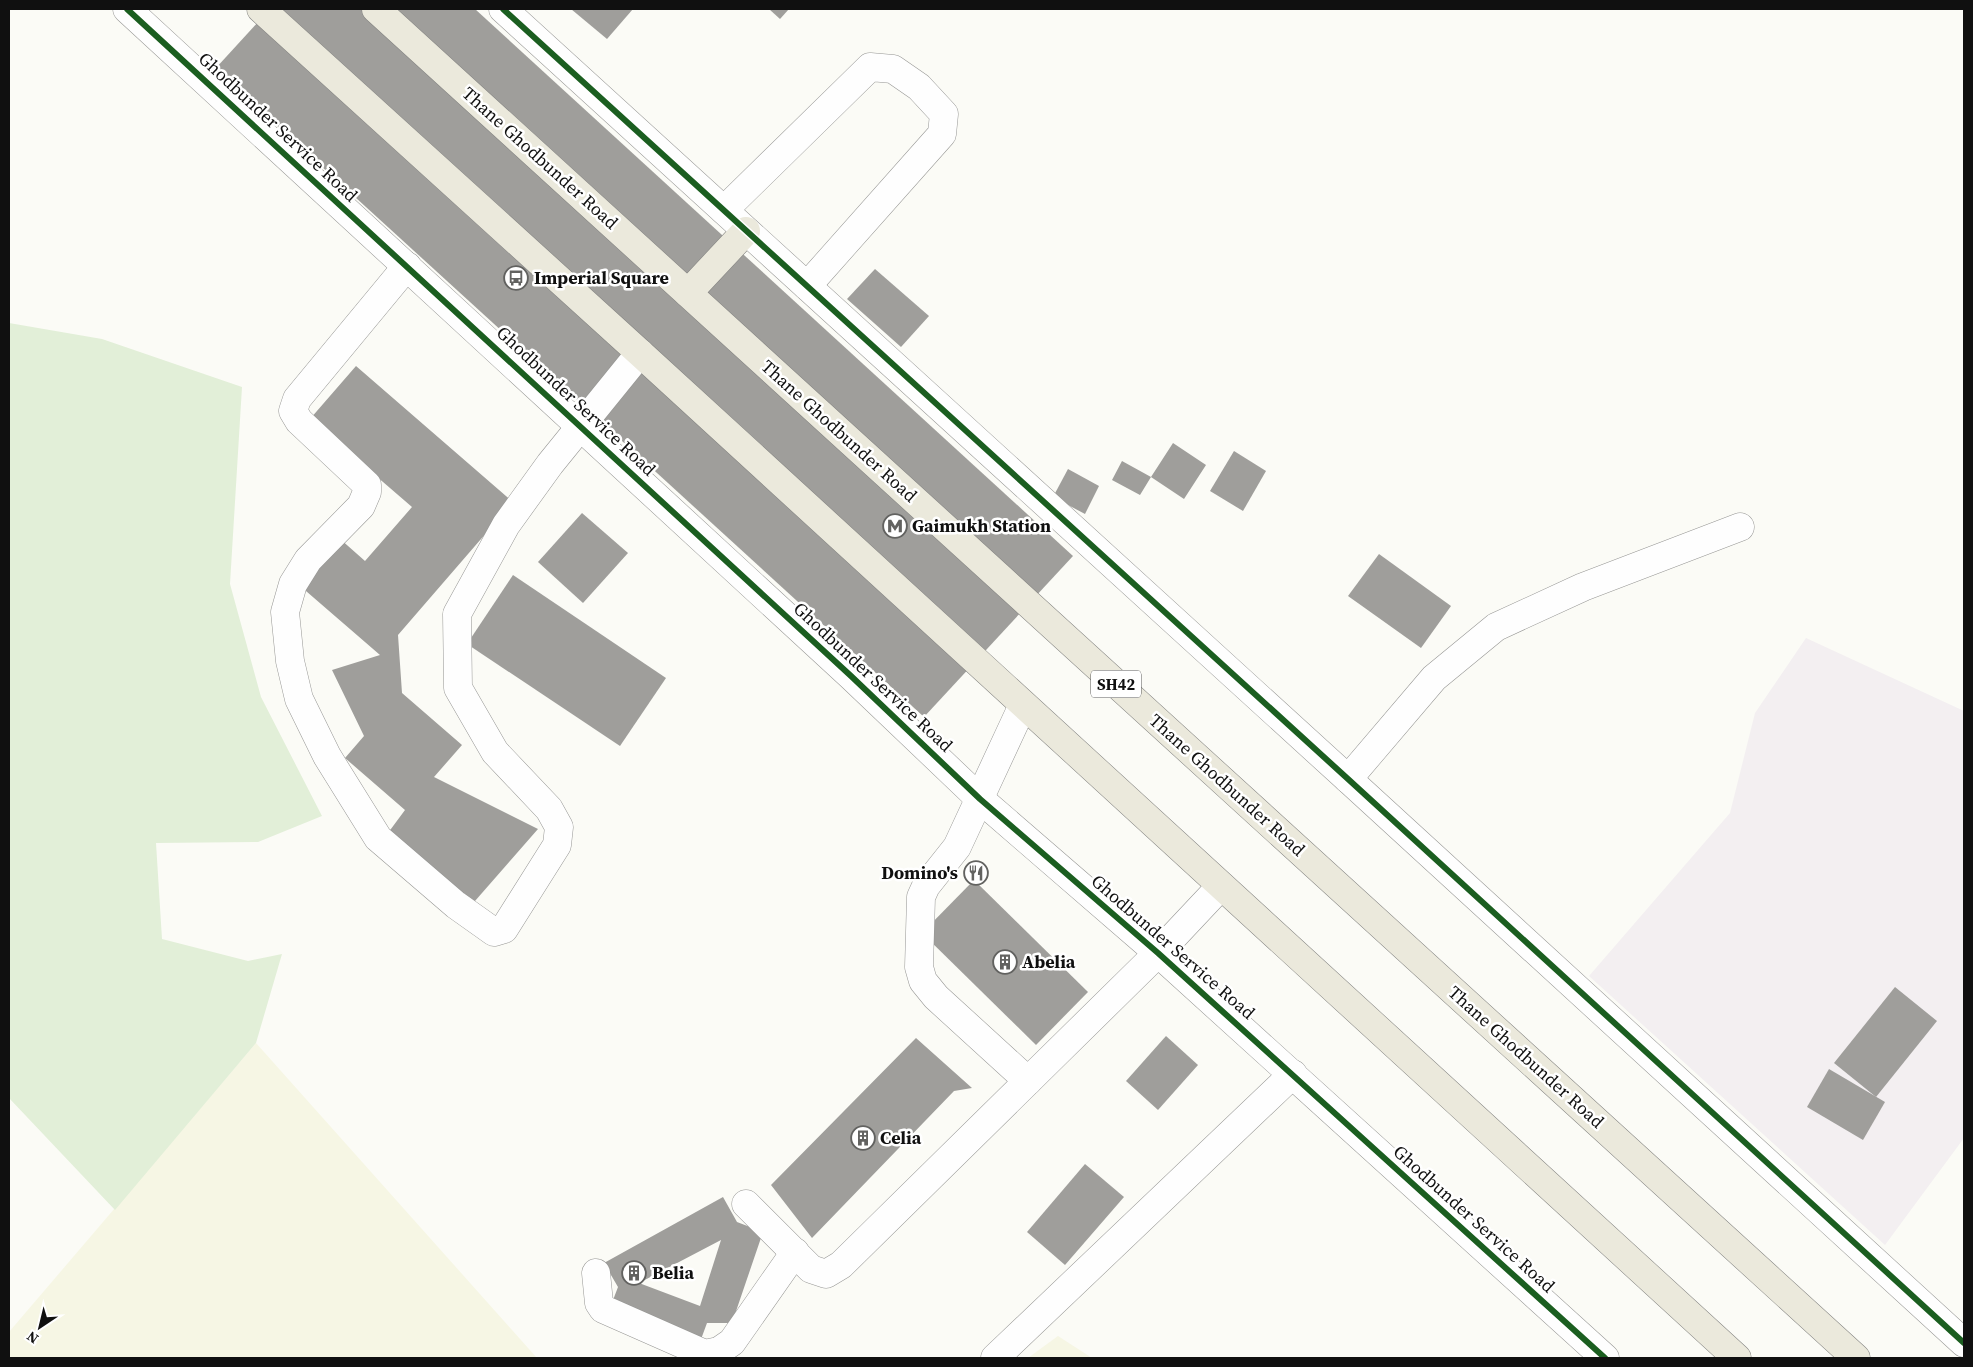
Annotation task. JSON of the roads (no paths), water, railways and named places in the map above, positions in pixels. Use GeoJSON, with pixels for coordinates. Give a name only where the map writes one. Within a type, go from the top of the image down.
{"type":"FeatureCollection","features":[{"type":"Feature","properties":{"kind":"main road"},"geometry":{"type":"LineString","coordinates":[[261,9],[640,353],[1737,1358]]}},
{"type":"Feature","properties":{"kind":"main road","name":"Thane Ghodbunder Road"},"geometry":{"type":"LineString","coordinates":[[376,9],[1856,1358]]}},
{"type":"Feature","properties":{"kind":"main road"},"geometry":{"type":"LineString","coordinates":[[688,293],[746,231]]}},
{"type":"Feature","properties":{"kind":"street","name":"Ghodbunder Service Road"},"geometry":{"type":"LineString","coordinates":[[127,9],[858,683],[980,799],[1158,952],[1605,1358]]}},
{"type":"Feature","properties":{"kind":"street"},"geometry":{"type":"LineString","coordinates":[[503,9],[1964,1343]]}},
{"type":"Feature","properties":{"kind":"street"},"geometry":{"type":"LineString","coordinates":[[724,210],[870,67],[893,69],[919,87],[944,114],[942,134],[807,286]]}},
{"type":"Feature","properties":{"kind":"street"},"geometry":{"type":"LineString","coordinates":[[407,266],[296,399],[293,411],[299,421],[367,485],[367,492],[361,506],[308,560],[293,584],[285,612],[290,661],[299,698],[323,748],[378,838],[456,905],[494,932],[504,929],[557,845],[559,827],[549,809],[495,752],[458,688],[457,614],[506,525],[550,464],[640,353]]}},
{"type":"Feature","properties":{"kind":"street"},"geometry":{"type":"LineString","coordinates":[[1348,779],[1434,678],[1496,627],[1583,587],[1740,527]]}},
{"type":"Feature","properties":{"kind":"street"},"geometry":{"type":"LineString","coordinates":[[1023,705],[957,847],[926,886],[921,897],[919,967],[923,981],[936,997],[1028,1081]]}},
{"type":"Feature","properties":{"kind":"street"},"geometry":{"type":"LineString","coordinates":[[746,1204],[811,1269],[826,1274],[841,1265],[1158,952],[1222,886]]}},
{"type":"Feature","properties":{"kind":"street"},"geometry":{"type":"LineString","coordinates":[[995,1358],[1294,1074]]}},
{"type":"Feature","properties":{"kind":"street"},"geometry":{"type":"LineString","coordinates":[[596,1273],[599,1303],[603,1309],[705,1354],[719,1351],[732,1342],[795,1252]]}},
{"type":"Feature","properties":{"kind":"place","name":"Imperial Square"},"geometry":{"type":"Point","coordinates":[516,278]}},
{"type":"Feature","properties":{"kind":"place","name":"Gaimukh Station"},"geometry":{"type":"Point","coordinates":[895,526]}},
{"type":"Feature","properties":{"kind":"place","name":"Domino's"},"geometry":{"type":"Point","coordinates":[976,873]}},
{"type":"Feature","properties":{"kind":"place","name":"Abelia"},"geometry":{"type":"Point","coordinates":[1005,962]}},
{"type":"Feature","properties":{"kind":"place","name":"Celia"},"geometry":{"type":"Point","coordinates":[863,1138]}},
{"type":"Feature","properties":{"kind":"place","name":"Belia"},"geometry":{"type":"Point","coordinates":[634,1273]}}]}
